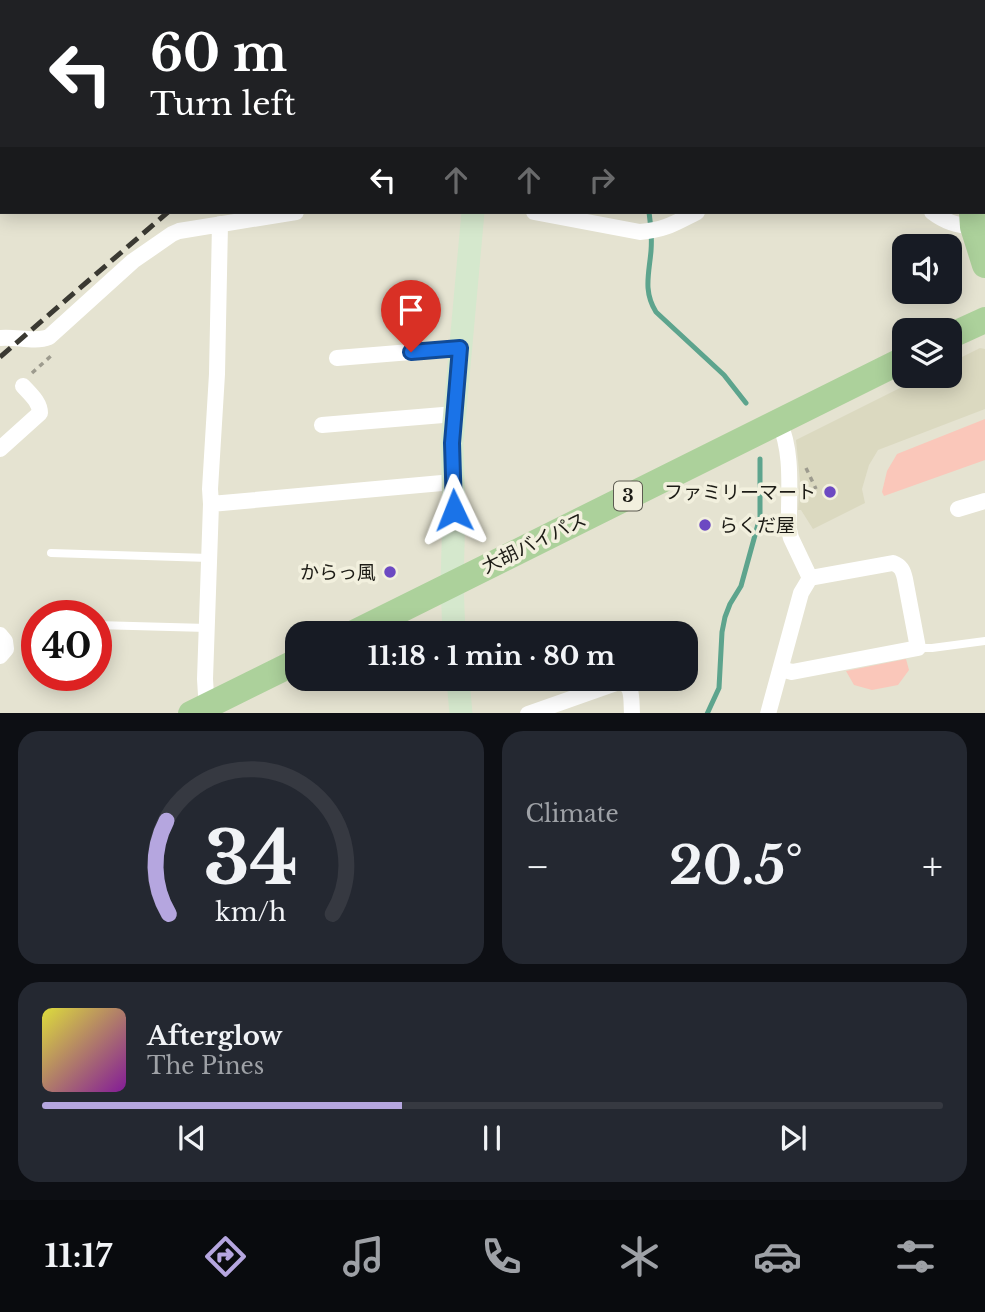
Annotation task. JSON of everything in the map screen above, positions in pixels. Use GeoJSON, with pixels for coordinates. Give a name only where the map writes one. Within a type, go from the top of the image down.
{"type":"FeatureCollection","features":[{"type":"Feature","properties":{"kind":"main road"},"geometry":{"type":"LineString","coordinates":[[972,219],[985,265]]}},
{"type":"Feature","properties":{"kind":"main road"},"geometry":{"type":"LineString","coordinates":[[962,331],[985,320]]}},
{"type":"Feature","properties":{"kind":"main road","name":"大胡バイパス"},"geometry":{"type":"LineString","coordinates":[[378,621],[892,365]]}},
{"type":"Feature","properties":{"kind":"main road"},"geometry":{"type":"LineString","coordinates":[[198,711],[285,668]]}},
{"type":"Feature","properties":{"kind":"street"},"geometry":{"type":"LineString","coordinates":[[0,338],[49,338],[133,261],[179,231],[283,214]]}},
{"type":"Feature","properties":{"kind":"street"},"geometry":{"type":"LineString","coordinates":[[453,621],[452,443],[472,214]]}},
{"type":"Feature","properties":{"kind":"street"},"geometry":{"type":"LineString","coordinates":[[545,214],[640,232],[658,231],[693,214]]}},
{"type":"Feature","properties":{"kind":"street"},"geometry":{"type":"LineString","coordinates":[[934,214],[955,225],[972,219]]}},
{"type":"Feature","properties":{"kind":"street"},"geometry":{"type":"LineString","coordinates":[[198,711],[205,690],[220,224]]}},
{"type":"Feature","properties":{"kind":"street"},"geometry":{"type":"LineString","coordinates":[[337,358],[460,348]]}},
{"type":"Feature","properties":{"kind":"street"},"geometry":{"type":"LineString","coordinates":[[0,449],[40,413],[37,402],[23,386]]}},
{"type":"Feature","properties":{"kind":"street"},"geometry":{"type":"LineString","coordinates":[[322,425],[455,414]]}},
{"type":"Feature","properties":{"kind":"street"},"geometry":{"type":"LineString","coordinates":[[779,421],[787,443],[789,530],[810,578]]}},
{"type":"Feature","properties":{"kind":"street"},"geometry":{"type":"LineString","coordinates":[[211,504],[453,482]]}},
{"type":"Feature","properties":{"kind":"street"},"geometry":{"type":"LineString","coordinates":[[958,509],[985,501]]}},
{"type":"Feature","properties":{"kind":"street"},"geometry":{"type":"LineString","coordinates":[[781,669],[792,672],[918,648],[903,570],[899,565],[893,563],[810,578]]}},
{"type":"Feature","properties":{"kind":"street"},"geometry":{"type":"LineString","coordinates":[[768,713],[802,593],[810,578]]}},
{"type":"Feature","properties":{"kind":"street"},"geometry":{"type":"LineString","coordinates":[[0,635],[5,641],[6,649],[0,656]]}},
{"type":"Feature","properties":{"kind":"street"},"geometry":{"type":"LineString","coordinates":[[528,713],[619,682],[628,684],[632,713]]}},
{"type":"Feature","properties":{"kind":"street"},"geometry":{"type":"LineString","coordinates":[[459,691],[461,713]]}},
{"type":"Feature","properties":{"kind":"lane"},"geometry":{"type":"LineString","coordinates":[[51,553],[209,558]]}},
{"type":"Feature","properties":{"kind":"lane"},"geometry":{"type":"LineString","coordinates":[[112,625],[207,628]]}},
{"type":"Feature","properties":{"kind":"lane"},"geometry":{"type":"LineString","coordinates":[[918,648],[985,641]]}},
{"type":"Feature","properties":{"kind":"path"},"geometry":{"type":"LineString","coordinates":[[803,463],[816,489]]}},
{"type":"Feature","properties":{"kind":"shaded area"},"geometry":{"type":"Polygon","coordinates":[[[980,348],[985,349],[985,409],[878,450],[869,465],[862,489],[865,503],[813,529],[801,510],[798,510],[800,481],[796,440],[900,388],[962,388],[962,357],[980,348]]]}},
{"type":"Feature","properties":{"kind":"shaded area"},"geometry":{"type":"Polygon","coordinates":[[[985,419],[985,460],[884,496],[882,492],[887,471],[897,454],[985,419]]]}},
{"type":"Feature","properties":{"kind":"shaded area"},"geometry":{"type":"Polygon","coordinates":[[[906,659],[909,670],[898,685],[872,690],[854,685],[846,671],[906,659]]]}},
{"type":"Feature","properties":{"kind":"waterway"},"geometry":{"type":"LineString","coordinates":[[649,214],[649,297],[656,312],[724,375],[746,403]]}},
{"type":"Feature","properties":{"kind":"waterway"},"geometry":{"type":"LineString","coordinates":[[707,713],[719,688],[725,617],[741,586],[760,517],[760,459]]}},
{"type":"Feature","properties":{"kind":"railway"},"geometry":{"type":"LineString","coordinates":[[0,357],[166,214]]}},
{"type":"Feature","properties":{"kind":"place","name":"ファミリーマート"},"geometry":{"type":"Point","coordinates":[830,492]}},
{"type":"Feature","properties":{"kind":"place","name":"らくだ屋"},"geometry":{"type":"Point","coordinates":[705,525]}},
{"type":"Feature","properties":{"kind":"place","name":"からっ風"},"geometry":{"type":"Point","coordinates":[390,572]}},
{"type":"Feature","properties":{"kind":"route"},"geometry":{"type":"LineString","coordinates":[[411,352],[460,348],[452,443],[454,510]]}}]}
